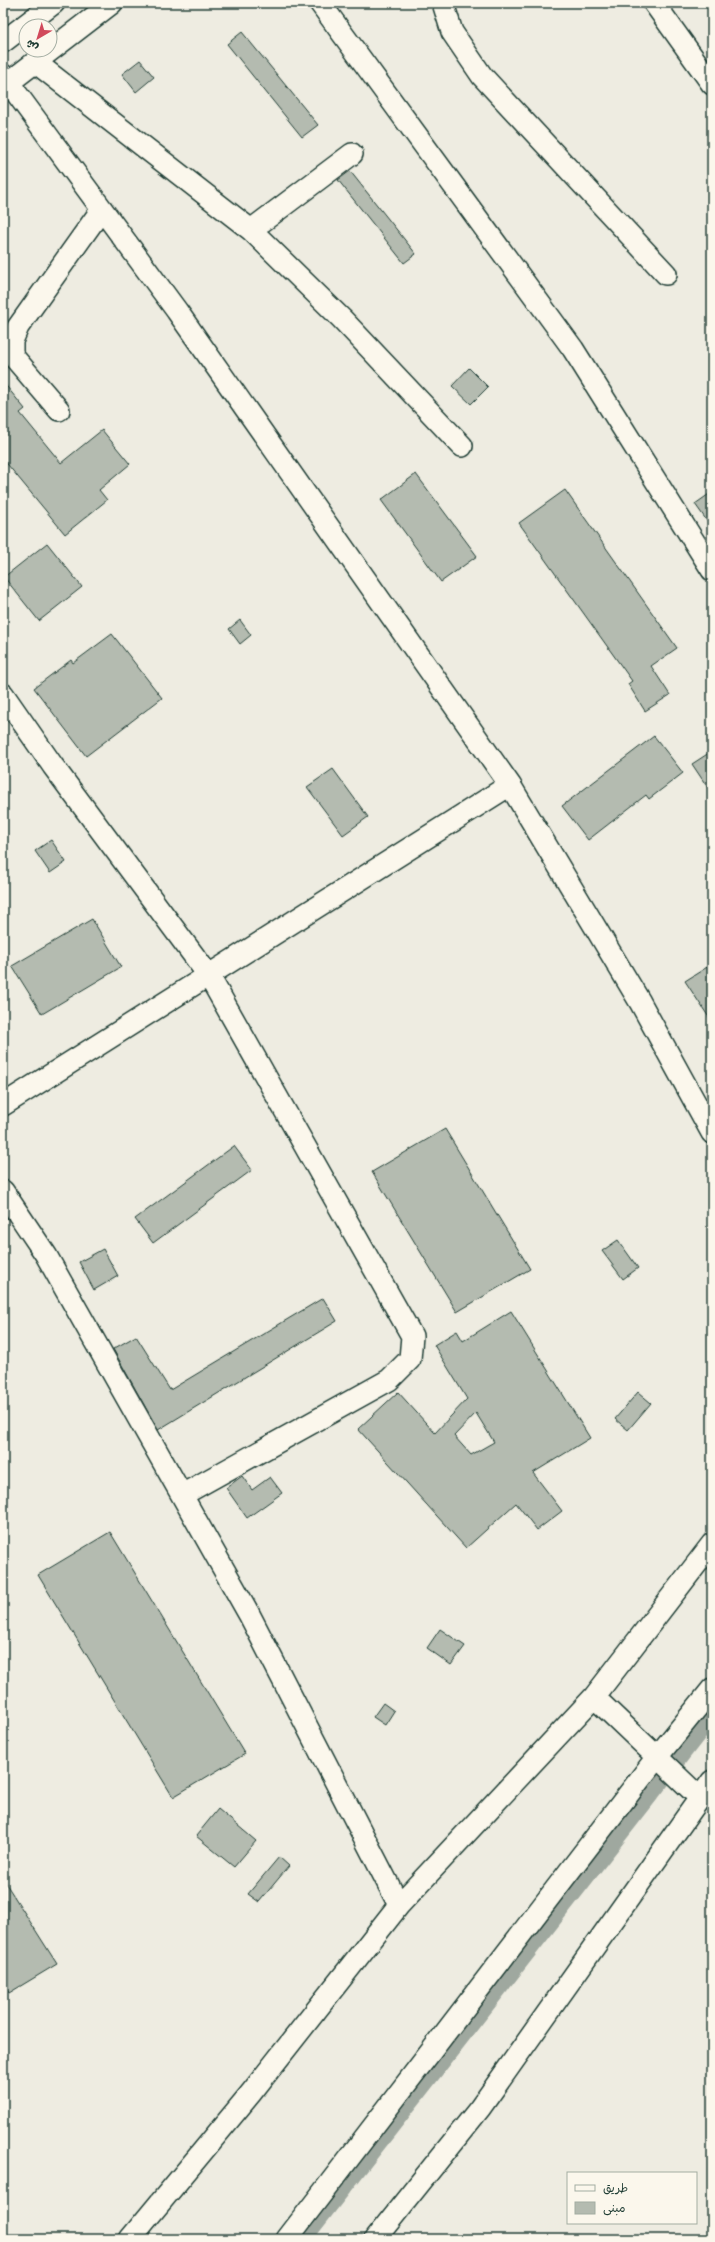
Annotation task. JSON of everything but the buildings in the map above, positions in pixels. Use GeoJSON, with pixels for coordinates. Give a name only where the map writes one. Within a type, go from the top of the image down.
{"type":"FeatureCollection","features":[{"type":"Feature","properties":{"kind":"street"},"geometry":{"type":"LineString","coordinates":[[3,42],[54,3]]}},
{"type":"Feature","properties":{"kind":"street"},"geometry":{"type":"LineString","coordinates":[[112,3],[35,62],[5,81],[177,311],[510,786],[640,1002],[712,1133]]}},
{"type":"Feature","properties":{"kind":"street"},"geometry":{"type":"LineString","coordinates":[[320,3],[573,349],[712,570]]}},
{"type":"Feature","properties":{"kind":"street"},"geometry":{"type":"LineString","coordinates":[[443,3],[452,32],[482,76],[666,274]]}},
{"type":"Feature","properties":{"kind":"street"},"geometry":{"type":"LineString","coordinates":[[654,3],[712,84]]}},
{"type":"Feature","properties":{"kind":"street"},"geometry":{"type":"LineString","coordinates":[[35,62],[251,230],[342,320],[462,446]]}},
{"type":"Feature","properties":{"kind":"street"},"geometry":{"type":"LineString","coordinates":[[251,230],[352,154]]}},
{"type":"Feature","properties":{"kind":"street"},"geometry":{"type":"LineString","coordinates":[[59,410],[12,354],[12,341],[18,327],[102,209]]}},
{"type":"Feature","properties":{"kind":"street"},"geometry":{"type":"LineString","coordinates":[[3,694],[53,766],[209,976],[412,1336],[410,1359],[389,1380],[182,1494]]}},
{"type":"Feature","properties":{"kind":"street"},"geometry":{"type":"LineString","coordinates":[[3,1105],[510,786]]}},
{"type":"Feature","properties":{"kind":"street"},"geometry":{"type":"LineString","coordinates":[[3,1190],[46,1255],[250,1614],[399,1906]]}},
{"type":"Feature","properties":{"kind":"street"},"geometry":{"type":"LineString","coordinates":[[130,2239],[252,2093],[399,1906],[594,1697],[712,1544]]}},
{"type":"Feature","properties":{"kind":"street"},"geometry":{"type":"LineString","coordinates":[[287,2239],[657,1758],[712,1689]]}},
{"type":"Feature","properties":{"kind":"street"},"geometry":{"type":"LineString","coordinates":[[594,1697],[699,1797]]}},
{"type":"Feature","properties":{"kind":"street"},"geometry":{"type":"LineString","coordinates":[[376,2239],[480,2108],[699,1797],[712,1781]]}},
{"type":"Feature","properties":{"kind":"waterway"},"geometry":{"type":"LineString","coordinates":[[302,2239],[712,1714]]}}]}
